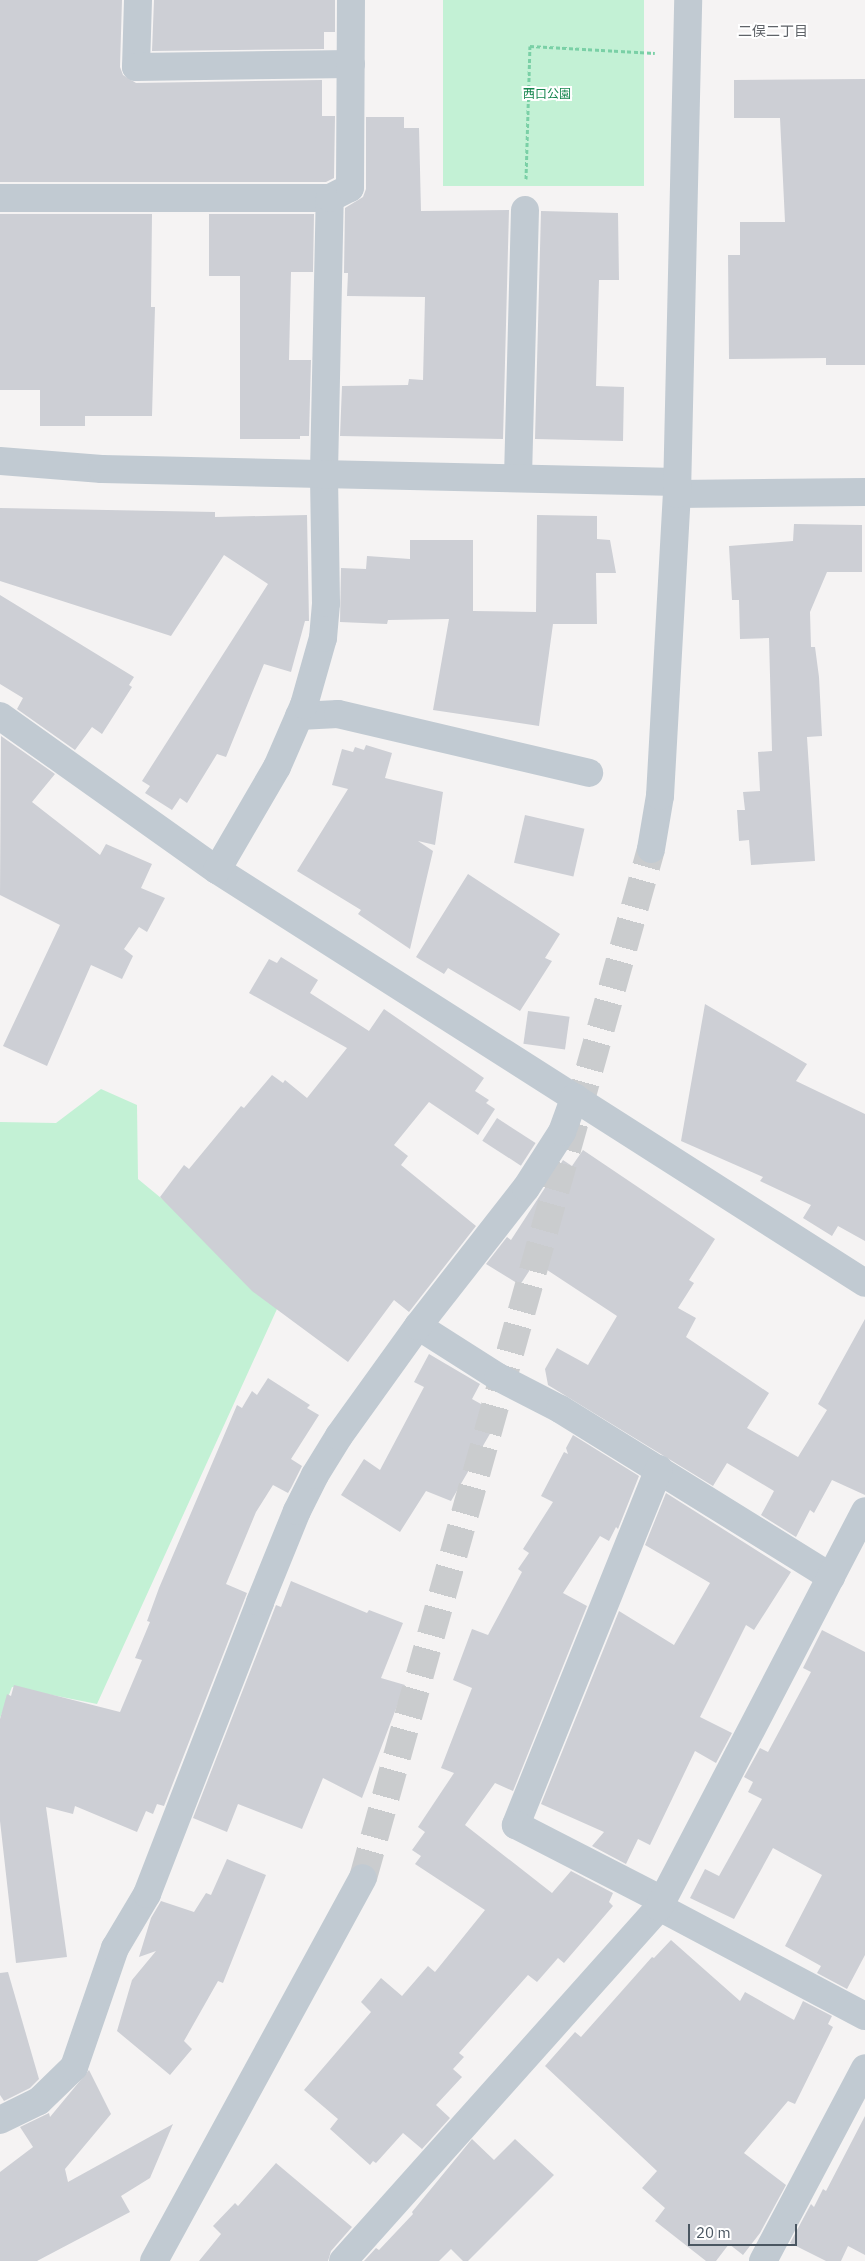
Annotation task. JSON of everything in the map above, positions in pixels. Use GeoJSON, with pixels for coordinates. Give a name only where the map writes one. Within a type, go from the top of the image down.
{"type":"FeatureCollection","features":[{"type":"Feature","properties":{"kind":"street"},"geometry":{"type":"LineString","coordinates":[[138,0],[136,67],[351,64]]}},
{"type":"Feature","properties":{"kind":"street"},"geometry":{"type":"LineString","coordinates":[[0,198],[330,198],[350,188],[351,0]]}},
{"type":"Feature","properties":{"kind":"street"},"geometry":{"type":"LineString","coordinates":[[651,849],[660,796],[677,488],[688,0]]}},
{"type":"Feature","properties":{"kind":"street"},"geometry":{"type":"LineString","coordinates":[[217,870],[277,767],[299,716],[323,638],[326,603],[324,473],[330,198]]}},
{"type":"Feature","properties":{"kind":"street"},"geometry":{"type":"LineString","coordinates":[[518,477],[525,210]]}},
{"type":"Feature","properties":{"kind":"street"},"geometry":{"type":"LineString","coordinates":[[0,461],[102,468],[518,477],[677,488],[865,492]]}},
{"type":"Feature","properties":{"kind":"street"},"geometry":{"type":"LineString","coordinates":[[299,716],[338,714],[589,773]]}},
{"type":"Feature","properties":{"kind":"street"},"geometry":{"type":"LineString","coordinates":[[0,716],[217,870],[865,1283]]}},
{"type":"Feature","properties":{"kind":"street"},"geometry":{"type":"LineString","coordinates":[[0,2120],[40,2101],[74,2067],[115,1948],[147,1894],[194,1766],[297,1511],[339,1436],[418,1326],[526,1188],[562,1132],[575,1097]]}},
{"type":"Feature","properties":{"kind":"street"},"geometry":{"type":"LineString","coordinates":[[418,1326],[498,1377],[560,1409],[831,1577]]}},
{"type":"Feature","properties":{"kind":"street"},"geometry":{"type":"LineString","coordinates":[[658,1469],[516,1825],[865,2016]]}},
{"type":"Feature","properties":{"kind":"street"},"geometry":{"type":"LineString","coordinates":[[343,2261],[661,1903],[865,1511]]}},
{"type":"Feature","properties":{"kind":"street"},"geometry":{"type":"LineString","coordinates":[[154,2261],[363,1878]]}},
{"type":"Feature","properties":{"kind":"street"},"geometry":{"type":"LineString","coordinates":[[763,2261],[865,2068]]}},
{"type":"Feature","properties":{"kind":"path"},"geometry":{"type":"LineString","coordinates":[[525,210],[530,46],[657,53]]}},
{"type":"Feature","properties":{"kind":"green space","name":"西口公園"},"geometry":{"type":"Polygon","coordinates":[[[443,0],[644,0],[644,186],[443,186],[443,0]]]}},
{"type":"Feature","properties":{"kind":"green space"},"geometry":{"type":"Polygon","coordinates":[[[101,1089],[137,1105],[138,1179],[282,1298],[97,1704],[12,1687],[0,1718],[0,1122],[56,1123],[101,1089]]]}},
{"type":"Feature","properties":{"kind":"building"},"geometry":{"type":"Polygon","coordinates":[[[0,0],[122,0],[120,67],[123,75],[136,83],[322,80],[322,116],[335,116],[334,178],[326,182],[0,182],[0,0]]]}},
{"type":"Feature","properties":{"kind":"building"},"geometry":{"type":"Polygon","coordinates":[[[154,0],[335,0],[335,32],[324,32],[324,49],[152,51],[154,0]]]}},
{"type":"Feature","properties":{"kind":"building"},"geometry":{"type":"Polygon","coordinates":[[[865,79],[865,365],[826,365],[826,358],[729,359],[728,255],[740,255],[740,222],[785,222],[780,118],[734,118],[734,80],[865,79]]]}},
{"type":"Feature","properties":{"kind":"building"},"geometry":{"type":"Polygon","coordinates":[[[366,117],[404,117],[404,128],[419,128],[421,211],[509,210],[503,439],[340,436],[342,386],[408,385],[409,379],[423,380],[425,297],[347,296],[348,273],[344,273],[345,208],[363,197],[366,189],[366,117]]]}},
{"type":"Feature","properties":{"kind":"building"},"geometry":{"type":"Polygon","coordinates":[[[541,211],[618,213],[619,280],[599,280],[596,386],[624,387],[623,441],[535,439],[541,211]]]}},
{"type":"Feature","properties":{"kind":"building"},"geometry":{"type":"Polygon","coordinates":[[[0,214],[152,214],[151,307],[155,307],[152,416],[85,416],[85,426],[40,426],[40,390],[0,390],[0,214]]]}},
{"type":"Feature","properties":{"kind":"building"},"geometry":{"type":"Polygon","coordinates":[[[209,214],[314,214],[313,272],[291,272],[289,360],[311,360],[309,436],[300,436],[300,439],[240,439],[240,276],[209,276],[209,214]]]}},
{"type":"Feature","properties":{"kind":"building"},"geometry":{"type":"Polygon","coordinates":[[[0,508],[215,512],[215,517],[307,515],[309,621],[305,621],[291,672],[264,664],[226,757],[217,754],[187,803],[180,798],[172,810],[145,793],[150,786],[142,781],[268,584],[224,555],[171,636],[0,581],[0,508]]]}},
{"type":"Feature","properties":{"kind":"building"},"geometry":{"type":"Polygon","coordinates":[[[537,515],[597,516],[597,539],[610,540],[616,573],[596,573],[597,624],[553,624],[539,726],[433,710],[449,619],[388,620],[387,624],[340,622],[341,568],[366,569],[367,556],[410,559],[410,540],[473,540],[473,611],[536,612],[537,515]]]}},
{"type":"Feature","properties":{"kind":"building"},"geometry":{"type":"Polygon","coordinates":[[[794,524],[862,525],[862,572],[827,572],[810,612],[811,647],[815,647],[819,677],[822,736],[807,737],[815,861],[751,865],[749,840],[739,841],[737,810],[745,810],[743,792],[760,791],[758,752],[772,751],[769,638],[740,639],[739,600],[732,600],[729,546],[793,541],[794,524]]]}},
{"type":"Feature","properties":{"kind":"building"},"geometry":{"type":"Polygon","coordinates":[[[0,595],[134,677],[129,685],[132,687],[102,734],[92,727],[75,750],[17,709],[23,698],[0,684],[0,595]]]}},
{"type":"Feature","properties":{"kind":"building"},"geometry":{"type":"Polygon","coordinates":[[[1,736],[55,774],[32,802],[100,855],[106,844],[152,864],[141,888],[165,898],[147,932],[139,927],[124,949],[133,956],[122,979],[91,965],[47,1066],[3,1046],[60,925],[0,895],[1,736]]]}},
{"type":"Feature","properties":{"kind":"building"},"geometry":{"type":"Polygon","coordinates":[[[366,745],[392,753],[385,778],[443,792],[435,845],[418,841],[433,851],[410,949],[358,914],[361,910],[297,871],[348,789],[332,785],[342,749],[353,752],[355,747],[364,750],[366,745]]]}},
{"type":"Feature","properties":{"kind":"building"},"geometry":{"type":"Polygon","coordinates":[[[525,815],[584,829],[573,876],[514,863],[525,815]]]}},
{"type":"Feature","properties":{"kind":"building"},"geometry":{"type":"Polygon","coordinates":[[[468,874],[560,934],[545,958],[552,961],[520,1011],[448,968],[444,974],[416,957],[468,874]]]}},
{"type":"Feature","properties":{"kind":"building"},"geometry":{"type":"Polygon","coordinates":[[[281,957],[318,980],[310,993],[369,1031],[384,1009],[484,1078],[475,1091],[489,1100],[486,1103],[495,1109],[478,1135],[429,1102],[394,1145],[408,1156],[401,1165],[476,1226],[409,1312],[394,1300],[348,1362],[252,1291],[160,1197],[184,1165],[189,1169],[241,1106],[244,1108],[272,1075],[283,1083],[285,1080],[307,1098],[347,1048],[249,993],[269,959],[277,963],[281,957]]]}},
{"type":"Feature","properties":{"kind":"building"},"geometry":{"type":"Polygon","coordinates":[[[705,1004],[807,1064],[796,1081],[865,1114],[865,1241],[838,1226],[832,1236],[803,1218],[811,1205],[760,1181],[763,1177],[681,1141],[705,1004]]]}},
{"type":"Feature","properties":{"kind":"building"},"geometry":{"type":"Polygon","coordinates":[[[528,1011],[570,1017],[565,1050],[523,1044],[528,1011]]]}},
{"type":"Feature","properties":{"kind":"building"},"geometry":{"type":"Polygon","coordinates":[[[497,1118],[536,1143],[521,1166],[482,1141],[497,1118]]]}},
{"type":"Feature","properties":{"kind":"building"},"geometry":{"type":"Polygon","coordinates":[[[583,1150],[715,1239],[689,1280],[694,1283],[678,1308],[696,1318],[686,1337],[769,1393],[747,1428],[798,1457],[827,1410],[818,1404],[865,1319],[865,1495],[832,1480],[814,1513],[810,1510],[796,1537],[761,1515],[774,1491],[727,1463],[713,1486],[548,1385],[545,1369],[557,1348],[588,1365],[617,1316],[535,1262],[520,1285],[486,1264],[507,1237],[511,1240],[563,1160],[572,1166],[583,1150]]]}},
{"type":"Feature","properties":{"kind":"building"},"geometry":{"type":"Polygon","coordinates":[[[429,1354],[480,1384],[472,1399],[497,1413],[488,1430],[491,1432],[451,1501],[426,1491],[400,1532],[341,1495],[364,1459],[380,1470],[424,1387],[414,1382],[429,1354]]]}},
{"type":"Feature","properties":{"kind":"building"},"geometry":{"type":"Polygon","coordinates":[[[268,1378],[310,1405],[307,1408],[319,1415],[291,1459],[302,1466],[291,1488],[288,1493],[273,1485],[256,1512],[226,1584],[247,1593],[164,1806],[157,1804],[153,1814],[146,1811],[137,1832],[75,1806],[73,1814],[46,1807],[67,1957],[16,1963],[0,1821],[0,1719],[7,1694],[11,1696],[14,1685],[120,1712],[142,1660],[135,1658],[150,1622],[147,1621],[159,1588],[237,1405],[242,1408],[252,1391],[257,1395],[268,1378]]]}},
{"type":"Feature","properties":{"kind":"building"},"geometry":{"type":"Polygon","coordinates":[[[573,1435],[639,1476],[618,1529],[616,1527],[609,1541],[600,1536],[563,1593],[587,1606],[513,1791],[495,1783],[465,1825],[552,1893],[571,1871],[613,1893],[609,1902],[613,1906],[564,1963],[558,1958],[537,1982],[528,1975],[459,2053],[464,2057],[453,2069],[462,2077],[436,2105],[450,2118],[422,2149],[403,2133],[376,2163],[373,2161],[370,2165],[330,2129],[338,2119],[304,2090],[371,2012],[361,2002],[381,1978],[402,1996],[428,1966],[435,1972],[485,1910],[415,1864],[421,1856],[412,1850],[425,1832],[418,1827],[454,1773],[441,1768],[472,1688],[453,1680],[472,1629],[488,1635],[522,1572],[518,1569],[529,1553],[523,1549],[553,1502],[541,1496],[564,1452],[568,1454],[566,1448],[573,1435]]]}},
{"type":"Feature","properties":{"kind":"building"},"geometry":{"type":"Polygon","coordinates":[[[666,1493],[791,1572],[754,1630],[746,1625],[700,1717],[732,1733],[716,1763],[695,1751],[650,1845],[638,1839],[626,1864],[592,1846],[604,1832],[541,1804],[619,1611],[674,1645],[710,1583],[645,1545],[666,1493]]]}},
{"type":"Feature","properties":{"kind":"building"},"geometry":{"type":"Polygon","coordinates":[[[291,1581],[367,1613],[369,1610],[403,1623],[381,1678],[405,1685],[362,1798],[323,1778],[302,1829],[238,1804],[227,1832],[193,1818],[276,1605],[281,1607],[291,1581]]]}},
{"type":"Feature","properties":{"kind":"building"},"geometry":{"type":"Polygon","coordinates":[[[822,1630],[865,1652],[865,1955],[847,1989],[817,1973],[821,1966],[785,1946],[822,1875],[773,1848],[734,1919],[690,1898],[705,1869],[719,1876],[762,1799],[748,1792],[753,1782],[744,1777],[760,1748],[768,1752],[811,1672],[803,1668],[822,1630]]]}},
{"type":"Feature","properties":{"kind":"building"},"geometry":{"type":"Polygon","coordinates":[[[227,1859],[266,1875],[223,1983],[218,1981],[184,2041],[192,2049],[170,2075],[117,2031],[132,1980],[156,1951],[139,1957],[151,1918],[161,1901],[194,1912],[206,1893],[211,1895],[227,1859]]]}},
{"type":"Feature","properties":{"kind":"building"},"geometry":{"type":"Polygon","coordinates":[[[671,1940],[740,2001],[745,1992],[794,2020],[803,2001],[832,2016],[828,2024],[833,2027],[795,2104],[788,2101],[744,2153],[786,2185],[760,2233],[743,2255],[729,2244],[716,2261],[706,2261],[655,2221],[665,2208],[642,2188],[657,2171],[545,2066],[575,2032],[581,2037],[652,1957],[654,1958],[671,1940]]]}},
{"type":"Feature","properties":{"kind":"building"},"geometry":{"type":"Polygon","coordinates":[[[8,1972],[39,2079],[30,2088],[4,2101],[0,2095],[0,1973],[8,1972]]]}},
{"type":"Feature","properties":{"kind":"building"},"geometry":{"type":"Polygon","coordinates":[[[89,2070],[111,2114],[65,2169],[68,2182],[173,2124],[150,2178],[121,2196],[130,2212],[37,2261],[0,2261],[0,2172],[33,2147],[20,2127],[49,2113],[50,2117],[89,2070]]]}},
{"type":"Feature","properties":{"kind":"building"},"geometry":{"type":"Polygon","coordinates":[[[865,2116],[865,2255],[848,2246],[841,2261],[826,2261],[790,2243],[811,2204],[814,2207],[823,2189],[826,2191],[865,2116]]]}},
{"type":"Feature","properties":{"kind":"building"},"geometry":{"type":"Polygon","coordinates":[[[472,2139],[494,2160],[515,2139],[554,2175],[468,2261],[463,2261],[451,2249],[439,2261],[364,2261],[376,2248],[379,2250],[413,2214],[412,2212],[472,2139]]]}},
{"type":"Feature","properties":{"kind":"building"},"geometry":{"type":"Polygon","coordinates":[[[276,2163],[352,2227],[331,2251],[328,2261],[199,2261],[221,2234],[213,2226],[235,2203],[238,2206],[276,2163]]]}},
{"type":"Feature","properties":{"kind":"tunnel"},"geometry":{"type":"LineString","coordinates":[[363,1878],[651,849]]}},
{"type":"Feature","properties":{"kind":"district","name":"二俣二丁目"},"geometry":{"type":"Point","coordinates":[773,31]}}]}
